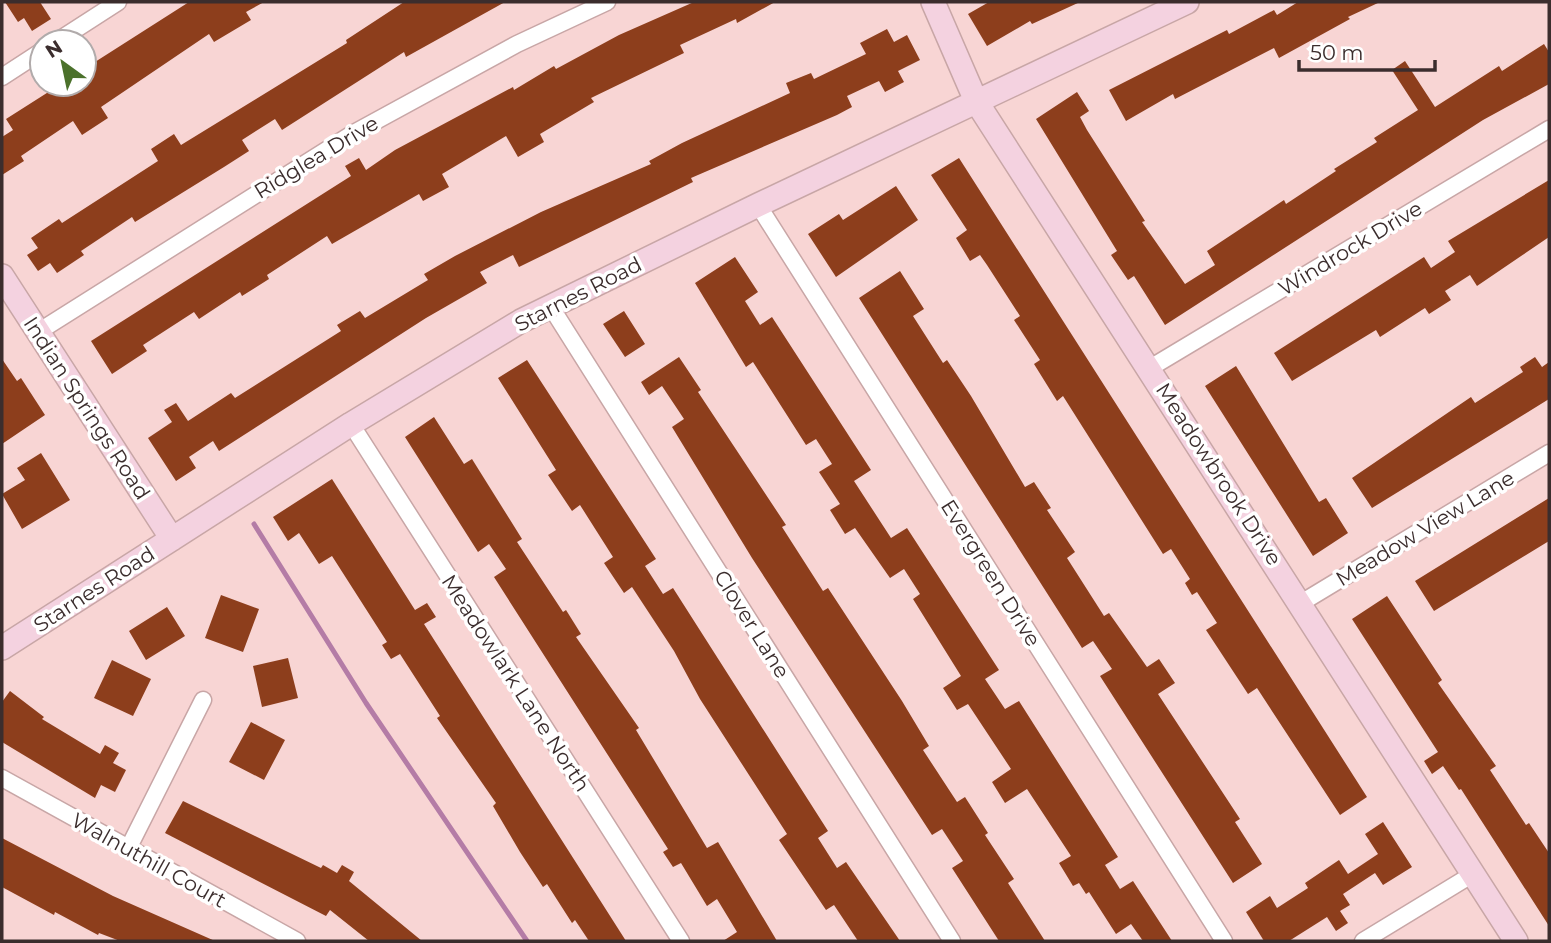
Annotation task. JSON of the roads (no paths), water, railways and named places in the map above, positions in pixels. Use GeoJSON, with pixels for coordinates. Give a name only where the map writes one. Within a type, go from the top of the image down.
{"type":"FeatureCollection","features":[{"type":"Feature","properties":{"kind":"street"},"geometry":{"type":"LineString","coordinates":[[78,28],[118,2]]}},
{"type":"Feature","properties":{"kind":"street","name":"Ridglea Drive"},"geometry":{"type":"LineString","coordinates":[[38,332],[352,134],[517,44],[607,2]]}},
{"type":"Feature","properties":{"kind":"street","name":"Meadowbrook Drive"},"geometry":{"type":"LineString","coordinates":[[933,2],[976,101],[1516,941]]}},
{"type":"Feature","properties":{"kind":"street","name":"Starnes Road"},"geometry":{"type":"LineString","coordinates":[[2,648],[351,424],[521,321],[758,205],[1187,2]]}},
{"type":"Feature","properties":{"kind":"street"},"geometry":{"type":"LineString","coordinates":[[2,77],[28,60]]}},
{"type":"Feature","properties":{"kind":"street","name":"Windrock Drive"},"geometry":{"type":"LineString","coordinates":[[1150,368],[1549,129]]}},
{"type":"Feature","properties":{"kind":"street","name":"Evergreen Drive"},"geometry":{"type":"LineString","coordinates":[[758,205],[1224,941]]}},
{"type":"Feature","properties":{"kind":"street","name":"Indian Springs Road"},"geometry":{"type":"LineString","coordinates":[[2,276],[172,539]]}},
{"type":"Feature","properties":{"kind":"street","name":"Clover Lane"},"geometry":{"type":"LineString","coordinates":[[551,307],[952,941]]}},
{"type":"Feature","properties":{"kind":"street","name":"Meadowlark Lane North"},"geometry":{"type":"LineString","coordinates":[[351,424],[681,941]]}},
{"type":"Feature","properties":{"kind":"street","name":"Meadow View Lane"},"geometry":{"type":"LineString","coordinates":[[1301,603],[1549,453]]}},
{"type":"Feature","properties":{"kind":"street"},"geometry":{"type":"LineString","coordinates":[[128,849],[203,700]]}},
{"type":"Feature","properties":{"kind":"street","name":"Walnuthill Court"},"geometry":{"type":"LineString","coordinates":[[2,778],[297,941]]}},
{"type":"Feature","properties":{"kind":"street"},"geometry":{"type":"LineString","coordinates":[[1363,941],[1473,874]]}},
{"type":"Feature","properties":{"kind":"waterway"},"geometry":{"type":"LineString","coordinates":[[254,524],[366,703],[527,941]]}}]}
